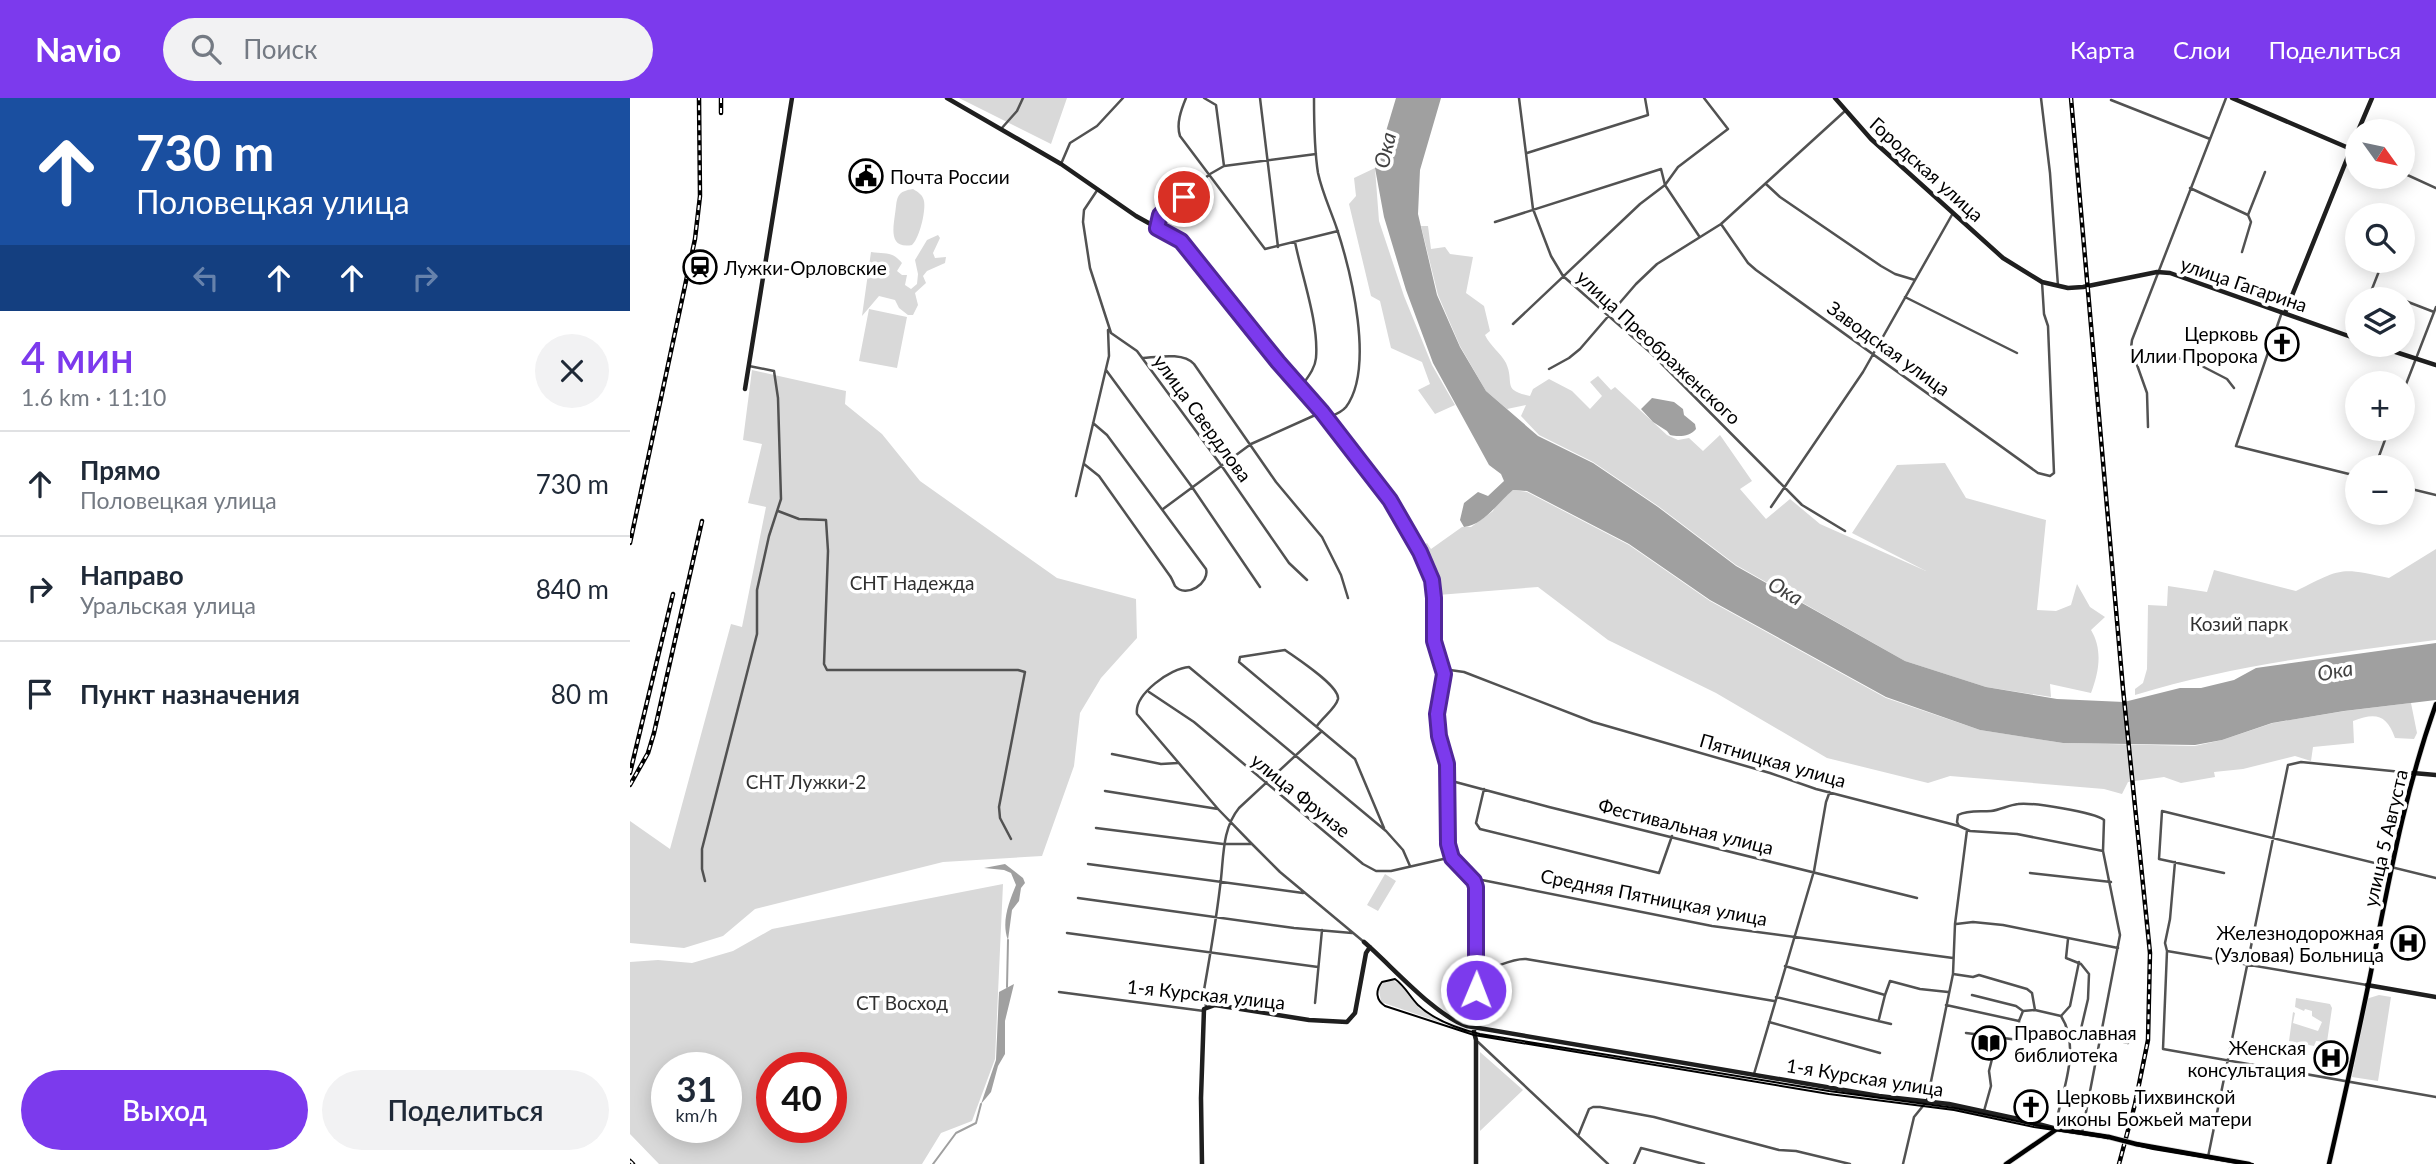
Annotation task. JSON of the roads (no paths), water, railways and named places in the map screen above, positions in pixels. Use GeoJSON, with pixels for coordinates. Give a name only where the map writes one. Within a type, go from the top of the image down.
{"type":"FeatureCollection","features":[{"type":"Feature","properties":{"kind":"main road","name":"улица 5 Августа"},"geometry":{"type":"LineString","coordinates":[[2329,1164],[2390,866],[2413,773],[2436,704]]}},
{"type":"Feature","properties":{"kind":"main road","name":"1-я Курская улица"},"geometry":{"type":"LineString","coordinates":[[2057,1129],[2249,1164]]}},
{"type":"Feature","properties":{"kind":"main road"},"geometry":{"type":"LineString","coordinates":[[2006,1164],[2057,1129]]}},
{"type":"Feature","properties":{"kind":"street"},"geometry":{"type":"LineString","coordinates":[[745,389],[792,98]]}},
{"type":"Feature","properties":{"kind":"street"},"geometry":{"type":"LineString","coordinates":[[947,98],[1061,164],[1181,241],[1278,362],[1327,418],[1401,517],[1420,552],[1432,580],[1434,641],[1443,669],[1444,681],[1437,714],[1439,736],[1447,764],[1448,844],[1452,858],[1474,881],[1477,893],[1474,1028],[1476,1164]]}},
{"type":"Feature","properties":{"kind":"street"},"geometry":{"type":"LineString","coordinates":[[1001,129],[1017,111],[1023,98]]}},
{"type":"Feature","properties":{"kind":"street"},"geometry":{"type":"LineString","coordinates":[[1061,164],[1067,147],[1097,127],[1123,98]]}},
{"type":"Feature","properties":{"kind":"street"},"geometry":{"type":"LineString","coordinates":[[1186,98],[1178,132],[1265,249],[1338,231]]}},
{"type":"Feature","properties":{"kind":"street"},"geometry":{"type":"LineString","coordinates":[[1204,98],[1216,105],[1224,166]]}},
{"type":"Feature","properties":{"kind":"street"},"geometry":{"type":"LineString","coordinates":[[1260,98],[1278,247]]}},
{"type":"Feature","properties":{"kind":"street"},"geometry":{"type":"LineString","coordinates":[[1314,98],[1319,175],[1338,231],[1356,303],[1360,349],[1356,383],[1347,406],[1340,413],[1327,418]]}},
{"type":"Feature","properties":{"kind":"street","name":"улица Преображенского"},"geometry":{"type":"LineString","coordinates":[[1520,98],[1533,209],[1551,256],[1563,276],[1651,353],[1802,505],[1845,531]]}},
{"type":"Feature","properties":{"kind":"street"},"geometry":{"type":"LineString","coordinates":[[1527,153],[1648,116],[1645,98]]}},
{"type":"Feature","properties":{"kind":"street"},"geometry":{"type":"LineString","coordinates":[[1513,324],[1640,204],[1665,185],[1678,167],[1728,129],[1704,98]]}},
{"type":"Feature","properties":{"kind":"street"},"geometry":{"type":"LineString","coordinates":[[1837,101],[1847,98]]}},
{"type":"Feature","properties":{"kind":"street"},"geometry":{"type":"LineString","coordinates":[[2041,98],[2050,173],[2058,286]]}},
{"type":"Feature","properties":{"kind":"street"},"geometry":{"type":"LineString","coordinates":[[2148,427],[2147,393],[2131,348],[2132,340],[2226,98]]}},
{"type":"Feature","properties":{"kind":"street"},"geometry":{"type":"LineString","coordinates":[[2232,98],[2345,146]]}},
{"type":"Feature","properties":{"kind":"street"},"geometry":{"type":"LineString","coordinates":[[2364,119],[2372,98]]}},
{"type":"Feature","properties":{"kind":"street"},"geometry":{"type":"LineString","coordinates":[[2111,100],[2210,139]]}},
{"type":"Feature","properties":{"kind":"street","name":"Городская улица"},"geometry":{"type":"LineString","coordinates":[[1837,101],[1871,139],[2003,258]]}},
{"type":"Feature","properties":{"kind":"street"},"geometry":{"type":"LineString","coordinates":[[1549,369],[1580,349],[1608,314],[1657,264],[1721,224],[1845,111]]}},
{"type":"Feature","properties":{"kind":"street"},"geometry":{"type":"LineString","coordinates":[[1157,228],[1160,215],[1210,174],[1224,166],[1316,154]]}},
{"type":"Feature","properties":{"kind":"street"},"geometry":{"type":"LineString","coordinates":[[2345,163],[2283,312],[2236,446],[2345,473]]}},
{"type":"Feature","properties":{"kind":"street"},"geometry":{"type":"LineString","coordinates":[[1495,222],[1661,169],[1665,185],[1699,236]]}},
{"type":"Feature","properties":{"kind":"street"},"geometry":{"type":"LineString","coordinates":[[2248,215],[2265,172]]}},
{"type":"Feature","properties":{"kind":"street"},"geometry":{"type":"LineString","coordinates":[[2415,178],[2436,188]]}},
{"type":"Feature","properties":{"kind":"street"},"geometry":{"type":"LineString","coordinates":[[1765,183],[1780,197],[1881,266],[1915,281]]}},
{"type":"Feature","properties":{"kind":"street"},"geometry":{"type":"LineString","coordinates":[[2190,188],[2248,215],[2251,222],[2242,252]]}},
{"type":"Feature","properties":{"kind":"street"},"geometry":{"type":"LineString","coordinates":[[1076,496],[1109,356],[1108,326],[1090,268],[1083,222],[1084,210],[1098,189]]}},
{"type":"Feature","properties":{"kind":"street"},"geometry":{"type":"LineString","coordinates":[[1771,507],[1873,353],[1953,213]]}},
{"type":"Feature","properties":{"kind":"street","name":"Заводская улица"},"geometry":{"type":"LineString","coordinates":[[1721,224],[1748,263],[1756,270],[2038,473],[2050,476],[2054,472],[2048,326],[2044,314],[2042,282]]}},
{"type":"Feature","properties":{"kind":"street"},"geometry":{"type":"LineString","coordinates":[[1295,243],[1313,324],[1316,358],[1301,388]]}},
{"type":"Feature","properties":{"kind":"street","name":"улица Гагарина"},"geometry":{"type":"LineString","coordinates":[[2003,258],[2042,282],[2058,286],[2083,287],[2157,272],[2170,273],[2345,335]]}},
{"type":"Feature","properties":{"kind":"street"},"geometry":{"type":"LineString","coordinates":[[1905,297],[2017,353]]}},
{"type":"Feature","properties":{"kind":"street"},"geometry":{"type":"LineString","coordinates":[[2415,305],[2434,312]]}},
{"type":"Feature","properties":{"kind":"street"},"geometry":{"type":"LineString","coordinates":[[2411,371],[2436,307]]}},
{"type":"Feature","properties":{"kind":"street","name":"улица Свердлова"},"geometry":{"type":"LineString","coordinates":[[1108,326],[1111,333],[1138,351],[1289,563],[1307,579]]}},
{"type":"Feature","properties":{"kind":"street"},"geometry":{"type":"LineString","coordinates":[[2134,352],[2165,355],[2196,363],[2227,379],[2234,388]]}},
{"type":"Feature","properties":{"kind":"street"},"geometry":{"type":"LineString","coordinates":[[1143,358],[1174,357],[1190,360],[1276,482],[1322,537],[1341,575],[1348,598]]}},
{"type":"Feature","properties":{"kind":"street"},"geometry":{"type":"LineString","coordinates":[[2409,357],[2436,365]]}},
{"type":"Feature","properties":{"kind":"street"},"geometry":{"type":"LineString","coordinates":[[705,881],[702,849],[757,634],[757,590],[769,536],[781,499],[778,398],[774,371],[748,366]]}},
{"type":"Feature","properties":{"kind":"street"},"geometry":{"type":"LineString","coordinates":[[1106,370],[1192,487],[1260,587]]}},
{"type":"Feature","properties":{"kind":"street"},"geometry":{"type":"LineString","coordinates":[[1163,509],[1251,444],[1322,412]]}},
{"type":"Feature","properties":{"kind":"street"},"geometry":{"type":"LineString","coordinates":[[1084,464],[1099,476],[1175,586],[1182,591],[1188,591],[1206,580],[1206,569],[1163,509],[1107,435],[1093,424]]}},
{"type":"Feature","properties":{"kind":"street"},"geometry":{"type":"LineString","coordinates":[[2415,490],[2436,495]]}},
{"type":"Feature","properties":{"kind":"street"},"geometry":{"type":"LineString","coordinates":[[778,511],[799,519],[826,520],[828,571],[824,664],[827,670],[1025,672],[999,807],[1000,818],[1011,839]]}},
{"type":"Feature","properties":{"kind":"street"},"geometry":{"type":"LineString","coordinates":[[1317,726],[1337,702],[1338,697],[1337,692],[1314,671],[1285,650],[1240,657],[1238,662],[1355,759],[1386,831]]}},
{"type":"Feature","properties":{"kind":"street"},"geometry":{"type":"LineString","coordinates":[[1364,942],[1252,844],[1218,809],[1137,714],[1136,705],[1143,693],[1180,667],[1189,667],[1386,831],[1403,850],[1410,866]]}},
{"type":"Feature","properties":{"kind":"street","name":"Пятницкая улица"},"geometry":{"type":"LineString","coordinates":[[1443,669],[1464,672],[1593,722],[1917,816],[1959,825],[1967,830],[2017,834],[2103,851]]}},
{"type":"Feature","properties":{"kind":"street","name":"улица Фрунзе"},"geometry":{"type":"LineString","coordinates":[[1148,691],[1194,722],[1363,864],[1381,871],[1452,858]]}},
{"type":"Feature","properties":{"kind":"street"},"geometry":{"type":"LineString","coordinates":[[1202,1164],[1204,990],[1221,880],[1223,844],[1239,808],[1322,731]]}},
{"type":"Feature","properties":{"kind":"street"},"geometry":{"type":"LineString","coordinates":[[1112,754],[1161,764],[1178,763]]}},
{"type":"Feature","properties":{"kind":"street"},"geometry":{"type":"LineString","coordinates":[[2207,1157],[2286,769],[2291,763],[2301,762],[2436,775]]}},
{"type":"Feature","properties":{"kind":"street","name":"Фестивальная улица"},"geometry":{"type":"LineString","coordinates":[[1448,780],[1917,898]]}},
{"type":"Feature","properties":{"kind":"street"},"geometry":{"type":"LineString","coordinates":[[1484,789],[1477,827],[1659,873],[1672,836]]}},
{"type":"Feature","properties":{"kind":"street"},"geometry":{"type":"LineString","coordinates":[[1105,791],[1218,809]]}},
{"type":"Feature","properties":{"kind":"street"},"geometry":{"type":"LineString","coordinates":[[1754,1074],[1814,872],[1830,791]]}},
{"type":"Feature","properties":{"kind":"street"},"geometry":{"type":"LineString","coordinates":[[1959,825],[1958,815],[1964,812],[1993,811],[2018,804],[2101,817],[2104,820],[2103,851],[2120,936],[2082,1133]]}},
{"type":"Feature","properties":{"kind":"street"},"geometry":{"type":"LineString","coordinates":[[2224,873],[2159,859],[2162,810],[2436,878]]}},
{"type":"Feature","properties":{"kind":"street"},"geometry":{"type":"LineString","coordinates":[[1096,828],[1223,844],[1252,844]]}},
{"type":"Feature","properties":{"kind":"street"},"geometry":{"type":"LineString","coordinates":[[1903,1164],[1914,1117],[1927,1101],[1948,992],[1954,974],[1955,924],[1967,830]]}},
{"type":"Feature","properties":{"kind":"street"},"geometry":{"type":"LineString","coordinates":[[2175,862],[2165,943],[2167,951],[2163,1049],[2436,1097]]}},
{"type":"Feature","properties":{"kind":"street"},"geometry":{"type":"LineString","coordinates":[[1088,864],[1221,880],[1307,894]]}},
{"type":"Feature","properties":{"kind":"street"},"geometry":{"type":"LineString","coordinates":[[2030,873],[2111,882]]}},
{"type":"Feature","properties":{"kind":"street","name":"Средняя Пятницкая улица"},"geometry":{"type":"LineString","coordinates":[[1474,881],[1482,880],[1588,899],[1712,926],[1953,958]]}},
{"type":"Feature","properties":{"kind":"street"},"geometry":{"type":"LineString","coordinates":[[1078,898],[1352,933]]}},
{"type":"Feature","properties":{"kind":"street"},"geometry":{"type":"LineString","coordinates":[[1955,924],[1973,922],[2003,925],[2118,948]]}},
{"type":"Feature","properties":{"kind":"street"},"geometry":{"type":"LineString","coordinates":[[1315,1003],[1322,930]]}},
{"type":"Feature","properties":{"kind":"street"},"geometry":{"type":"LineString","coordinates":[[1067,933],[1318,967]]}},
{"type":"Feature","properties":{"kind":"street"},"geometry":{"type":"LineString","coordinates":[[2068,938],[2066,958],[2079,962],[2089,975],[2090,982],[2080,1033]]}},
{"type":"Feature","properties":{"kind":"street","name":"1-я Курская улица"},"geometry":{"type":"LineString","coordinates":[[1364,942],[1428,1002],[1454,1021],[1474,1028],[1879,1096],[1927,1101],[1984,1111],[2057,1129]]}},
{"type":"Feature","properties":{"kind":"street","name":"1-я Курская улица"},"geometry":{"type":"LineString","coordinates":[[1059,992],[1205,1009],[1215,1005],[1344,1023],[1355,1013],[1366,953],[1370,947]]}},
{"type":"Feature","properties":{"kind":"street"},"geometry":{"type":"LineString","coordinates":[[2167,951],[2436,997]]}},
{"type":"Feature","properties":{"kind":"street"},"geometry":{"type":"LineString","coordinates":[[1476,971],[1488,971],[1518,959],[1526,959],[1775,999],[1891,1024]]}},
{"type":"Feature","properties":{"kind":"street"},"geometry":{"type":"LineString","coordinates":[[2061,1016],[2070,1006],[2079,962]]}},
{"type":"Feature","properties":{"kind":"street"},"geometry":{"type":"LineString","coordinates":[[1785,966],[1885,995]]}},
{"type":"Feature","properties":{"kind":"street"},"geometry":{"type":"LineString","coordinates":[[1954,974],[1973,977],[1979,975],[2027,989],[2032,993],[2035,1010]]}},
{"type":"Feature","properties":{"kind":"street"},"geometry":{"type":"LineString","coordinates":[[1879,1020],[1890,981],[1920,989],[1948,992]]}},
{"type":"Feature","properties":{"kind":"street"},"geometry":{"type":"LineString","coordinates":[[1972,995],[2016,1006],[2023,1011],[2035,1010],[2061,1016]]}},
{"type":"Feature","properties":{"kind":"street"},"geometry":{"type":"LineString","coordinates":[[1946,1004],[2019,1021]]}},
{"type":"Feature","properties":{"kind":"street"},"geometry":{"type":"LineString","coordinates":[[1966,1033],[2018,1040],[2019,1021],[2023,1011]]}},
{"type":"Feature","properties":{"kind":"street"},"geometry":{"type":"LineString","coordinates":[[2057,1129],[2056,1122],[2071,1053],[2068,1033],[2061,1016]]}},
{"type":"Feature","properties":{"kind":"street"},"geometry":{"type":"LineString","coordinates":[[1769,1022],[1880,1053]]}},
{"type":"Feature","properties":{"kind":"street"},"geometry":{"type":"LineString","coordinates":[[2068,1033],[2101,1036],[2127,1043]]}},
{"type":"Feature","properties":{"kind":"street"},"geometry":{"type":"LineString","coordinates":[[1982,1035],[1982,1047],[1994,1051],[1989,1071],[1991,1086],[1984,1111]]}},
{"type":"Feature","properties":{"kind":"street"},"geometry":{"type":"LineString","coordinates":[[1476,1040],[1608,1164]]}},
{"type":"Feature","properties":{"kind":"street"},"geometry":{"type":"LineString","coordinates":[[1578,1136],[1589,1109],[1601,1107],[1654,1117],[1779,1150],[1850,1164]]}},
{"type":"Feature","properties":{"kind":"street"},"geometry":{"type":"LineString","coordinates":[[1634,1164],[1641,1148],[1704,1164]]}},
{"type":"Feature","properties":{"kind":"water","name":"Ока"},"geometry":{"type":"Polygon","coordinates":[[[1396,98],[1441,98],[1420,170],[1418,214],[1437,295],[1460,347],[1486,391],[1538,436],[1593,463],[1658,507],[1736,566],[1905,661],[1986,687],[2057,699],[2124,702],[2180,688],[2201,688],[2234,680],[2256,668],[2436,643],[2436,700],[2272,723],[2222,740],[2195,745],[2063,743],[1980,730],[1886,697],[1710,600],[1629,544],[1527,491],[1513,490],[1484,518],[1464,527],[1460,520],[1464,503],[1478,492],[1488,496],[1504,481],[1501,474],[1489,465],[1433,363],[1406,290],[1384,217],[1375,168],[1396,98]]]}},
{"type":"Feature","properties":{"kind":"water"},"geometry":{"type":"Polygon","coordinates":[[[1652,398],[1674,402],[1683,409],[1684,415],[1695,424],[1696,429],[1684,436],[1670,435],[1641,409],[1652,398]]]}},
{"type":"Feature","properties":{"kind":"water"},"geometry":{"type":"Polygon","coordinates":[[[1005,864],[1023,878],[1025,883],[1021,888],[1019,901],[1012,910],[1008,940],[1006,919],[1016,885],[1011,873],[984,868],[1005,864]]]}},
{"type":"Feature","properties":{"kind":"water"},"geometry":{"type":"Polygon","coordinates":[[[1014,984],[1005,1021],[1005,1054],[998,1066],[991,1092],[981,1104],[996,1060],[999,992],[1014,984]]]}},
{"type":"Feature","properties":{"kind":"waterway"},"geometry":{"type":"LineString","coordinates":[[1007,987],[1008,940]]}},
{"type":"Feature","properties":{"kind":"waterway"},"geometry":{"type":"LineString","coordinates":[[933,1164],[956,1133],[976,1123],[981,1104]]}},
{"type":"Feature","properties":{"kind":"tram line"},"geometry":{"type":"LineString","coordinates":[[2244,1164],[1954,1110],[1829,1094],[1474,1035],[1385,1006],[1378,998],[1378,992],[1382,982],[1395,979],[1418,1005],[1432,1016],[1480,1034],[1829,1091],[1955,1108],[2253,1164]]}},
{"type":"Feature","properties":{"kind":"railway"},"geometry":{"type":"LineString","coordinates":[[630,543],[695,239],[700,196],[699,98]]}},
{"type":"Feature","properties":{"kind":"railway"},"geometry":{"type":"LineString","coordinates":[[721,98],[721,113]]}},
{"type":"Feature","properties":{"kind":"railway"},"geometry":{"type":"LineString","coordinates":[[2071,98],[2123,689],[2150,953],[2148,1040],[2119,1164]]}},
{"type":"Feature","properties":{"kind":"railway"},"geometry":{"type":"LineString","coordinates":[[630,785],[648,753],[654,733],[702,521]]}},
{"type":"Feature","properties":{"kind":"railway"},"geometry":{"type":"LineString","coordinates":[[630,773],[673,594]]}},
{"type":"Feature","properties":{"kind":"railway"},"geometry":{"type":"LineString","coordinates":[[630,1161],[633,1164]]}},
{"type":"Feature","properties":{"kind":"place","name":"Почта России"},"geometry":{"type":"Point","coordinates":[866,176]}},
{"type":"Feature","properties":{"kind":"place","name":"Лужки-Орловские"},"geometry":{"type":"Point","coordinates":[700,267]}},
{"type":"Feature","properties":{"kind":"place","name":"Церковь Илии Пророка"},"geometry":{"type":"Point","coordinates":[2282,344]}},
{"type":"Feature","properties":{"kind":"place","name":"Железнодорожная (Узловая) Больница"},"geometry":{"type":"Point","coordinates":[2408,943]}},
{"type":"Feature","properties":{"kind":"place","name":"Православная библиотека"},"geometry":{"type":"Point","coordinates":[1989,1043]}},
{"type":"Feature","properties":{"kind":"place","name":"Женская консультация"},"geometry":{"type":"Point","coordinates":[2331,1058]}},
{"type":"Feature","properties":{"kind":"place","name":"Церковь Тихвинской иконы Божьей матери"},"geometry":{"type":"Point","coordinates":[2031,1107]}},
{"type":"Feature","properties":{"kind":"park label","name":"СНТ Надежда"},"geometry":{"type":"Point","coordinates":[912,582]}},
{"type":"Feature","properties":{"kind":"park label","name":"Козий парк"},"geometry":{"type":"Point","coordinates":[2239,623]}},
{"type":"Feature","properties":{"kind":"park label","name":"СНТ Лужки-2"},"geometry":{"type":"Point","coordinates":[806,781]}},
{"type":"Feature","properties":{"kind":"park label","name":"СТ Восход"},"geometry":{"type":"Point","coordinates":[902,1002]}}]}
